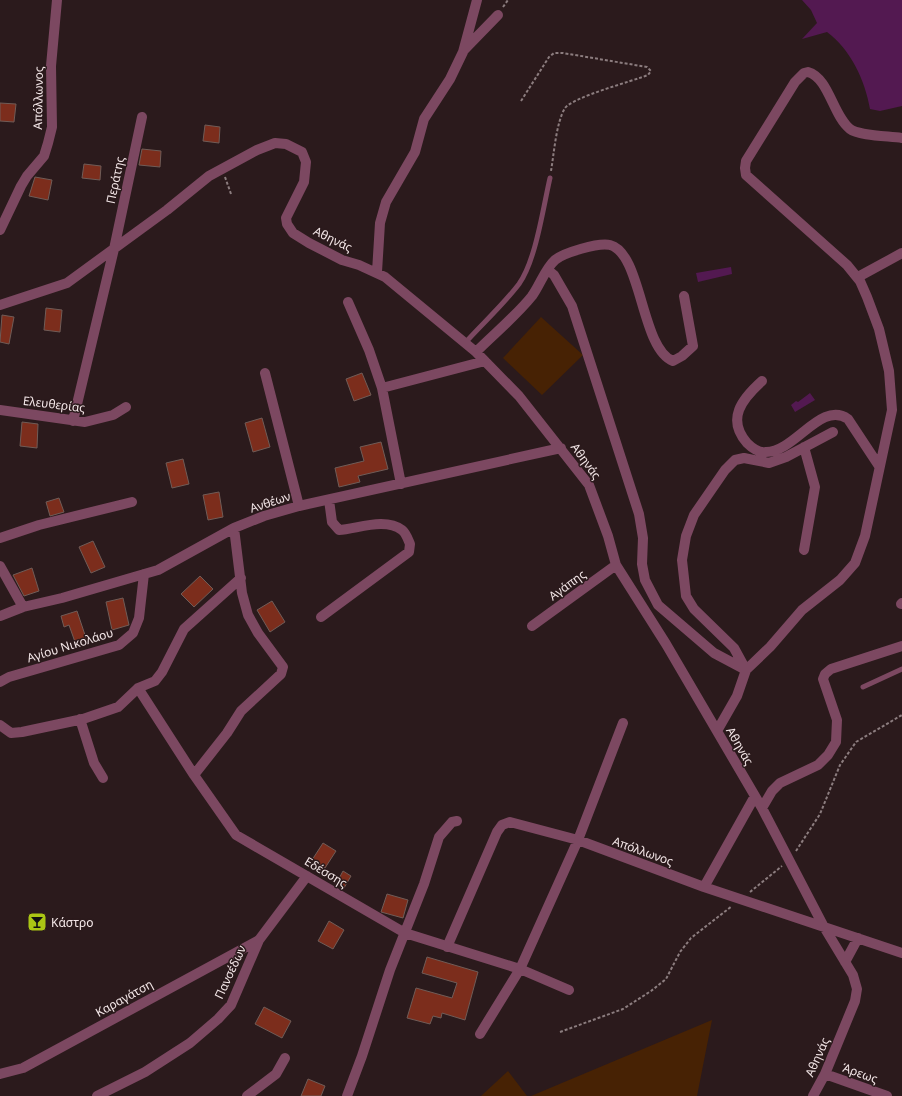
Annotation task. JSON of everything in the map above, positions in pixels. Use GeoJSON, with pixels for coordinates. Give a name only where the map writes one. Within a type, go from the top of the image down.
{"type":"FeatureCollection","features":[{"type":"Feature","properties":{"kind":"street","name":"Απόλλωνος"},"geometry":{"type":"LineString","coordinates":[[0,230],[21,186],[27,176],[44,156],[52,128],[51,66],[57,0]]}},
{"type":"Feature","properties":{"kind":"street"},"geometry":{"type":"LineString","coordinates":[[377,272],[380,223],[386,202],[415,152],[424,119],[450,79],[463,52],[477,0]]}},
{"type":"Feature","properties":{"kind":"street"},"geometry":{"type":"LineString","coordinates":[[463,52],[498,15]]}},
{"type":"Feature","properties":{"kind":"street"},"geometry":{"type":"LineString","coordinates":[[717,731],[737,696],[746,670],[770,647],[802,610],[840,580],[855,562],[865,536],[892,410],[889,371],[879,329],[858,277],[847,265],[746,175],[746,161],[796,82],[804,73],[808,72],[818,78],[849,129],[859,132],[902,138]]}},
{"type":"Feature","properties":{"kind":"street","name":"Περάτης"},"geometry":{"type":"LineString","coordinates":[[74,421],[114,249],[142,117]]}},
{"type":"Feature","properties":{"kind":"street","name":"Αθηνάς"},"geometry":{"type":"LineString","coordinates":[[114,249],[168,210],[209,176],[222,168],[257,150],[275,143],[286,144],[302,152],[306,162],[306,171],[300,192],[287,215],[287,224],[293,233],[309,244],[342,260],[377,272],[476,352],[519,396],[589,485],[608,536],[616,565],[666,644],[762,808],[788,861],[824,927],[853,975],[857,989],[855,1001],[825,1074],[813,1096]]}},
{"type":"Feature","properties":{"kind":"street"},"geometry":{"type":"LineString","coordinates":[[476,352],[531,296],[554,261],[561,255],[596,245],[609,244],[620,249],[628,264],[652,333],[662,353],[667,359],[673,361],[682,356],[693,346],[684,296]]}},
{"type":"Feature","properties":{"kind":"street"},"geometry":{"type":"LineString","coordinates":[[0,306],[67,283],[114,249]]}},
{"type":"Feature","properties":{"kind":"street"},"geometry":{"type":"LineString","coordinates":[[858,277],[902,253]]}},
{"type":"Feature","properties":{"kind":"street"},"geometry":{"type":"LineString","coordinates":[[548,270],[554,275],[572,306],[639,514],[643,538],[642,564],[650,590],[658,605],[714,653],[746,670]]}},
{"type":"Feature","properties":{"kind":"street"},"geometry":{"type":"LineString","coordinates":[[348,302],[369,350],[382,388],[402,484]]}},
{"type":"Feature","properties":{"kind":"street"},"geometry":{"type":"LineString","coordinates":[[382,388],[485,361]]}},
{"type":"Feature","properties":{"kind":"street"},"geometry":{"type":"LineString","coordinates":[[265,373],[299,506]]}},
{"type":"Feature","properties":{"kind":"street"},"geometry":{"type":"LineString","coordinates":[[762,381],[748,393],[737,416],[738,427],[752,448],[764,453],[774,452],[788,444],[825,416],[835,413],[842,414],[848,419],[879,466]]}},
{"type":"Feature","properties":{"kind":"street","name":"Ελευθερίας"},"geometry":{"type":"LineString","coordinates":[[0,410],[85,422],[113,415],[126,407]]}},
{"type":"Feature","properties":{"kind":"street"},"geometry":{"type":"LineString","coordinates":[[746,670],[734,648],[694,609],[686,596],[682,560],[686,536],[694,515],[725,470],[735,460],[744,458],[769,463],[804,448],[833,432]]}},
{"type":"Feature","properties":{"kind":"street","name":"Ανθέων"},"geometry":{"type":"LineString","coordinates":[[0,616],[23,607],[62,598],[158,570],[234,528],[264,516],[299,506],[561,448]]}},
{"type":"Feature","properties":{"kind":"street"},"geometry":{"type":"LineString","coordinates":[[804,448],[815,488],[804,550]]}},
{"type":"Feature","properties":{"kind":"street"},"geometry":{"type":"LineString","coordinates":[[321,617],[409,552],[410,544],[401,529],[389,525],[363,526],[339,530],[332,522],[329,500]]}},
{"type":"Feature","properties":{"kind":"street"},"geometry":{"type":"LineString","coordinates":[[0,538],[39,525],[132,502]]}},
{"type":"Feature","properties":{"kind":"street"},"geometry":{"type":"LineString","coordinates":[[194,775],[227,733],[241,711],[281,674],[284,667],[258,633],[248,615],[242,593],[234,528]]}},
{"type":"Feature","properties":{"kind":"street","name":"Αγάπης"},"geometry":{"type":"LineString","coordinates":[[532,626],[616,565]]}},
{"type":"Feature","properties":{"kind":"street"},"geometry":{"type":"LineString","coordinates":[[0,566],[23,607]]}},
{"type":"Feature","properties":{"kind":"street","name":"Αγίου Νικολάου"},"geometry":{"type":"LineString","coordinates":[[0,682],[9,677],[119,645],[133,633],[139,618],[144,574]]}},
{"type":"Feature","properties":{"kind":"street"},"geometry":{"type":"LineString","coordinates":[[0,725],[11,733],[80,719],[107,712],[118,707],[138,688],[155,681],[162,672],[184,629],[241,578]]}},
{"type":"Feature","properties":{"kind":"street"},"geometry":{"type":"LineString","coordinates":[[762,808],[772,791],[780,783],[818,765],[828,755],[836,742],[837,720],[824,680],[825,674],[831,669],[902,646]]}},
{"type":"Feature","properties":{"kind":"street","name":"Εδέσσης"},"geometry":{"type":"LineString","coordinates":[[138,688],[194,775],[236,835],[405,934],[520,969],[569,990]]}},
{"type":"Feature","properties":{"kind":"street"},"geometry":{"type":"LineString","coordinates":[[80,719],[94,763],[103,778]]}},
{"type":"Feature","properties":{"kind":"street"},"geometry":{"type":"LineString","coordinates":[[480,1034],[520,969],[578,840],[623,723]]}},
{"type":"Feature","properties":{"kind":"street"},"geometry":{"type":"LineString","coordinates":[[704,887],[755,796]]}},
{"type":"Feature","properties":{"kind":"street"},"geometry":{"type":"LineString","coordinates":[[347,1096],[362,1056],[390,970],[424,884],[439,837],[452,822],[457,821]]}},
{"type":"Feature","properties":{"kind":"street","name":"Απόλλωνος"},"geometry":{"type":"LineString","coordinates":[[447,947],[502,824],[510,822],[578,840],[741,900],[902,953]]}},
{"type":"Feature","properties":{"kind":"street","name":"Πανσέδων"},"geometry":{"type":"LineString","coordinates":[[97,1096],[145,1072],[184,1048],[218,1019],[231,1004],[259,940],[307,876]]}},
{"type":"Feature","properties":{"kind":"street"},"geometry":{"type":"LineString","coordinates":[[845,962],[858,938]]}},
{"type":"Feature","properties":{"kind":"street","name":"Καραγάτση"},"geometry":{"type":"LineString","coordinates":[[0,1074],[23,1068],[259,940]]}},
{"type":"Feature","properties":{"kind":"street"},"geometry":{"type":"LineString","coordinates":[[249,1095],[276,1074],[285,1058]]}},
{"type":"Feature","properties":{"kind":"street","name":"Άρεως"},"geometry":{"type":"LineString","coordinates":[[825,1074],[887,1096]]}},
{"type":"Feature","properties":{"kind":"lane"},"geometry":{"type":"LineString","coordinates":[[465,343],[519,283],[528,265],[538,232],[550,178]]}},
{"type":"Feature","properties":{"kind":"lane"},"geometry":{"type":"LineString","coordinates":[[863,687],[902,669]]}},
{"type":"Feature","properties":{"kind":"path"},"geometry":{"type":"LineString","coordinates":[[522,101],[549,57],[554,54],[563,53],[647,67],[651,71],[648,75],[582,98],[566,107],[562,116],[550,178]]}},
{"type":"Feature","properties":{"kind":"path"},"geometry":{"type":"LineString","coordinates":[[222,168],[231,194]]}},
{"type":"Feature","properties":{"kind":"path"},"geometry":{"type":"LineString","coordinates":[[560,1032],[623,1009],[651,991],[666,979],[680,952],[691,938],[741,900],[788,861],[803,842],[820,814],[840,765],[856,742],[902,715]]}},
{"type":"Feature","properties":{"kind":"shaded area"},"geometry":{"type":"Polygon","coordinates":[[[802,0],[902,0],[902,106],[880,111],[870,109],[865,87],[856,66],[836,39],[827,32],[802,39],[817,23],[811,10],[802,0]]]}},
{"type":"Feature","properties":{"kind":"shaded area"},"geometry":{"type":"Polygon","coordinates":[[[731,267],[732,274],[698,282],[696,273],[731,267]]]}},
{"type":"Feature","properties":{"kind":"shaded area"},"geometry":{"type":"Polygon","coordinates":[[[541,317],[583,355],[542,395],[503,358],[541,317]]]}},
{"type":"Feature","properties":{"kind":"shaded area"},"geometry":{"type":"Polygon","coordinates":[[[810,393],[815,400],[795,412],[791,405],[796,401],[798,402],[810,393]]]}},
{"type":"Feature","properties":{"kind":"shaded area"},"geometry":{"type":"Polygon","coordinates":[[[712,1020],[697,1096],[531,1096],[712,1020]]]}},
{"type":"Feature","properties":{"kind":"shaded area"},"geometry":{"type":"Polygon","coordinates":[[[508,1071],[527,1096],[481,1096],[508,1071]]]}},
{"type":"Feature","properties":{"kind":"building"},"geometry":{"type":"Polygon","coordinates":[[[0,103],[16,104],[14,122],[0,121],[0,103]]]}},
{"type":"Feature","properties":{"kind":"building"},"geometry":{"type":"Polygon","coordinates":[[[205,125],[220,127],[219,143],[203,141],[205,125]]]}},
{"type":"Feature","properties":{"kind":"building"},"geometry":{"type":"Polygon","coordinates":[[[142,149],[161,151],[160,167],[139,165],[142,149]]]}},
{"type":"Feature","properties":{"kind":"building"},"geometry":{"type":"Polygon","coordinates":[[[84,164],[101,166],[100,180],[82,178],[84,164]]]}},
{"type":"Feature","properties":{"kind":"building"},"geometry":{"type":"Polygon","coordinates":[[[35,177],[52,180],[48,200],[29,196],[35,177]]]}},
{"type":"Feature","properties":{"kind":"building"},"geometry":{"type":"Polygon","coordinates":[[[46,308],[62,310],[60,332],[44,330],[46,308]]]}},
{"type":"Feature","properties":{"kind":"building"},"geometry":{"type":"Polygon","coordinates":[[[2,315],[14,317],[9,344],[0,342],[2,315]]]}},
{"type":"Feature","properties":{"kind":"building"},"geometry":{"type":"Polygon","coordinates":[[[362,373],[371,395],[354,401],[346,379],[362,373]]]}},
{"type":"Feature","properties":{"kind":"building"},"geometry":{"type":"Polygon","coordinates":[[[262,418],[270,447],[253,452],[245,423],[262,418]]]}},
{"type":"Feature","properties":{"kind":"building"},"geometry":{"type":"Polygon","coordinates":[[[22,422],[38,424],[37,448],[20,446],[22,422]]]}},
{"type":"Feature","properties":{"kind":"building"},"geometry":{"type":"Polygon","coordinates":[[[381,442],[388,469],[358,476],[360,482],[339,487],[335,468],[364,461],[360,447],[381,442]]]}},
{"type":"Feature","properties":{"kind":"building"},"geometry":{"type":"Polygon","coordinates":[[[183,459],[189,484],[172,488],[166,463],[183,459]]]}},
{"type":"Feature","properties":{"kind":"building"},"geometry":{"type":"Polygon","coordinates":[[[219,492],[223,517],[208,520],[203,495],[219,492]]]}},
{"type":"Feature","properties":{"kind":"building"},"geometry":{"type":"Polygon","coordinates":[[[59,498],[64,512],[50,516],[46,502],[59,498]]]}},
{"type":"Feature","properties":{"kind":"building"},"geometry":{"type":"Polygon","coordinates":[[[93,541],[105,567],[91,573],[79,547],[93,541]]]}},
{"type":"Feature","properties":{"kind":"building"},"geometry":{"type":"Polygon","coordinates":[[[32,568],[39,591],[24,596],[13,575],[32,568]]]}},
{"type":"Feature","properties":{"kind":"building"},"geometry":{"type":"Polygon","coordinates":[[[200,576],[213,589],[194,607],[181,594],[200,576]]]}},
{"type":"Feature","properties":{"kind":"building"},"geometry":{"type":"Polygon","coordinates":[[[123,598],[129,625],[112,630],[106,602],[123,598]]]}},
{"type":"Feature","properties":{"kind":"building"},"geometry":{"type":"Polygon","coordinates":[[[272,601],[285,622],[270,632],[257,610],[272,601]]]}},
{"type":"Feature","properties":{"kind":"building"},"geometry":{"type":"Polygon","coordinates":[[[77,611],[86,638],[75,642],[69,625],[64,627],[61,616],[77,611]]]}},
{"type":"Feature","properties":{"kind":"building"},"geometry":{"type":"Polygon","coordinates":[[[323,843],[336,851],[325,868],[312,860],[323,843]]]}},
{"type":"Feature","properties":{"kind":"building"},"geometry":{"type":"Polygon","coordinates":[[[343,871],[351,876],[344,888],[336,884],[343,871]]]}},
{"type":"Feature","properties":{"kind":"building"},"geometry":{"type":"Polygon","coordinates":[[[387,894],[408,900],[403,918],[381,912],[387,894]]]}},
{"type":"Feature","properties":{"kind":"building"},"geometry":{"type":"Polygon","coordinates":[[[329,921],[344,930],[333,949],[318,941],[329,921]]]}},
{"type":"Feature","properties":{"kind":"building"},"geometry":{"type":"Polygon","coordinates":[[[427,957],[478,972],[465,1020],[442,1013],[441,1018],[433,1016],[430,1024],[407,1018],[416,988],[452,998],[457,983],[422,973],[427,957]]]}},
{"type":"Feature","properties":{"kind":"building"},"geometry":{"type":"Polygon","coordinates":[[[264,1007],[291,1021],[282,1038],[255,1024],[264,1007]]]}},
{"type":"Feature","properties":{"kind":"building"},"geometry":{"type":"Polygon","coordinates":[[[308,1079],[325,1086],[321,1096],[301,1096],[308,1079]]]}},
{"type":"Feature","properties":{"kind":"place","name":"Κάστρο"},"geometry":{"type":"Point","coordinates":[37,922]}}]}
